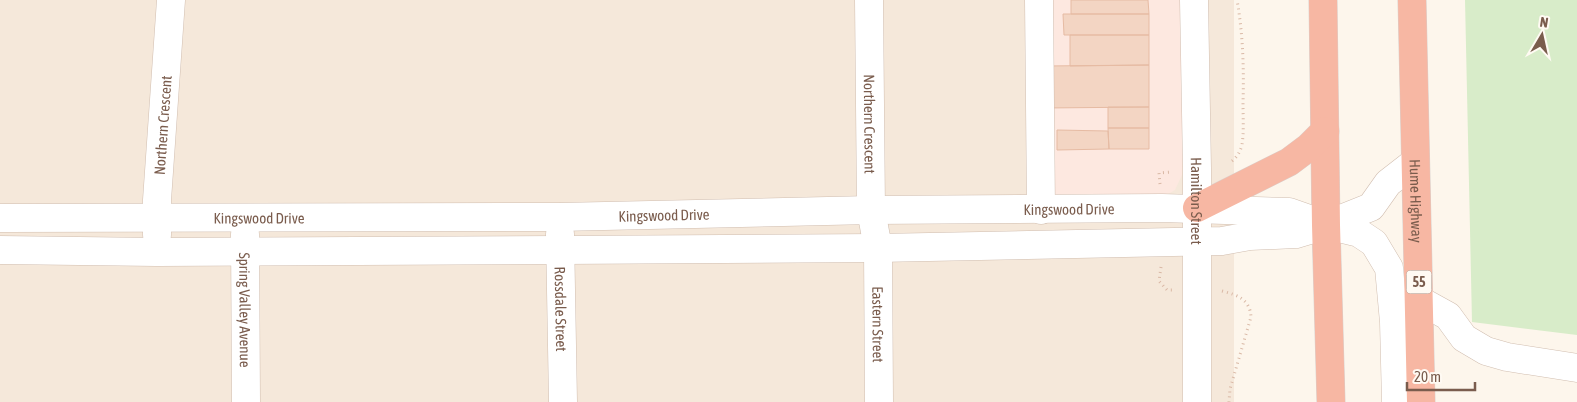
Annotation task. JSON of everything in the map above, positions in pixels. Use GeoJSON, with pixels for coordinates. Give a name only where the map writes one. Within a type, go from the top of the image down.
{"type":"FeatureCollection","features":[{"type":"Feature","properties":{"kind":"highway"},"geometry":{"type":"LineString","coordinates":[[1323,0],[1331,402]]}},
{"type":"Feature","properties":{"kind":"highway","name":"Hume Highway"},"geometry":{"type":"LineString","coordinates":[[1412,0],[1422,402]]}},
{"type":"Feature","properties":{"kind":"highway"},"geometry":{"type":"LineString","coordinates":[[1197,208],[1289,162],[1309,148],[1325,131]]}},
{"type":"Feature","properties":{"kind":"street","name":"Northern Crescent"},"geometry":{"type":"LineString","coordinates":[[157,252],[156,217],[171,0]]}},
{"type":"Feature","properties":{"kind":"street","name":"Northern Crescent"},"geometry":{"type":"LineString","coordinates":[[869,0],[871,210],[878,248]]}},
{"type":"Feature","properties":{"kind":"street"},"geometry":{"type":"LineString","coordinates":[[1039,0],[1041,210]]}},
{"type":"Feature","properties":{"kind":"street","name":"Hamilton Street"},"geometry":{"type":"LineString","coordinates":[[1194,0],[1197,168],[1197,402]]}},
{"type":"Feature","properties":{"kind":"street"},"geometry":{"type":"LineString","coordinates":[[0,250],[157,252],[878,248],[1196,242],[1296,234],[1326,225],[1371,207],[1388,183],[1415,162]]}},
{"type":"Feature","properties":{"kind":"street","name":"Kingswood Drive"},"geometry":{"type":"LineString","coordinates":[[0,218],[559,217],[871,210],[1197,208],[1289,212],[1326,225],[1359,233],[1374,243],[1389,268],[1394,322],[1396,402]]}},
{"type":"Feature","properties":{"kind":"street"},"geometry":{"type":"LineString","coordinates":[[1094,209],[1095,244]]}},
{"type":"Feature","properties":{"kind":"street","name":"Rossdale Street"},"geometry":{"type":"LineString","coordinates":[[559,217],[562,402]]}},
{"type":"Feature","properties":{"kind":"street","name":"Spring Valley Avenue"},"geometry":{"type":"LineString","coordinates":[[245,218],[246,402]]}},
{"type":"Feature","properties":{"kind":"street","name":"Eastern Street"},"geometry":{"type":"LineString","coordinates":[[878,248],[879,402]]}},
{"type":"Feature","properties":{"kind":"street"},"geometry":{"type":"LineString","coordinates":[[1419,300],[1448,316],[1464,338],[1486,351],[1507,358],[1577,368]]}},
{"type":"Feature","properties":{"kind":"path"},"geometry":{"type":"LineString","coordinates":[[1197,168],[1224,165],[1239,155],[1242,146],[1244,73],[1237,0]]}},
{"type":"Feature","properties":{"kind":"path"},"geometry":{"type":"LineString","coordinates":[[1196,290],[1218,290],[1236,295],[1244,300],[1250,309],[1249,328],[1230,389],[1229,402]]}},
{"type":"Feature","properties":{"kind":"shaded area"},"geometry":{"type":"Polygon","coordinates":[[[0,0],[1234,0],[1234,402],[0,402],[0,0]]]}},
{"type":"Feature","properties":{"kind":"shaded area"},"geometry":{"type":"Polygon","coordinates":[[[1029,0],[1182,0],[1184,149],[1182,175],[1175,190],[1155,197],[1031,196],[1029,0]]]}},
{"type":"Feature","properties":{"kind":"green space"},"geometry":{"type":"Polygon","coordinates":[[[1465,0],[1577,0],[1577,335],[1472,322],[1465,0]]]}},
{"type":"Feature","properties":{"kind":"building"},"geometry":{"type":"Polygon","coordinates":[[[1071,0],[1148,0],[1149,14],[1071,14],[1071,0]]]}},
{"type":"Feature","properties":{"kind":"building"},"geometry":{"type":"Polygon","coordinates":[[[1063,14],[1149,14],[1149,35],[1064,35],[1063,14]]]}},
{"type":"Feature","properties":{"kind":"building"},"geometry":{"type":"Polygon","coordinates":[[[1070,35],[1149,35],[1149,65],[1070,66],[1070,35]]]}},
{"type":"Feature","properties":{"kind":"building"},"geometry":{"type":"Polygon","coordinates":[[[1149,65],[1149,107],[1044,108],[1044,66],[1149,65]]]}},
{"type":"Feature","properties":{"kind":"building"},"geometry":{"type":"Polygon","coordinates":[[[1108,107],[1149,107],[1149,128],[1108,128],[1108,107]]]}},
{"type":"Feature","properties":{"kind":"building"},"geometry":{"type":"Polygon","coordinates":[[[1108,128],[1149,128],[1149,149],[1109,149],[1108,128]]]}},
{"type":"Feature","properties":{"kind":"building"},"geometry":{"type":"Polygon","coordinates":[[[1057,130],[1108,131],[1109,149],[1057,150],[1057,130]]]}}]}
